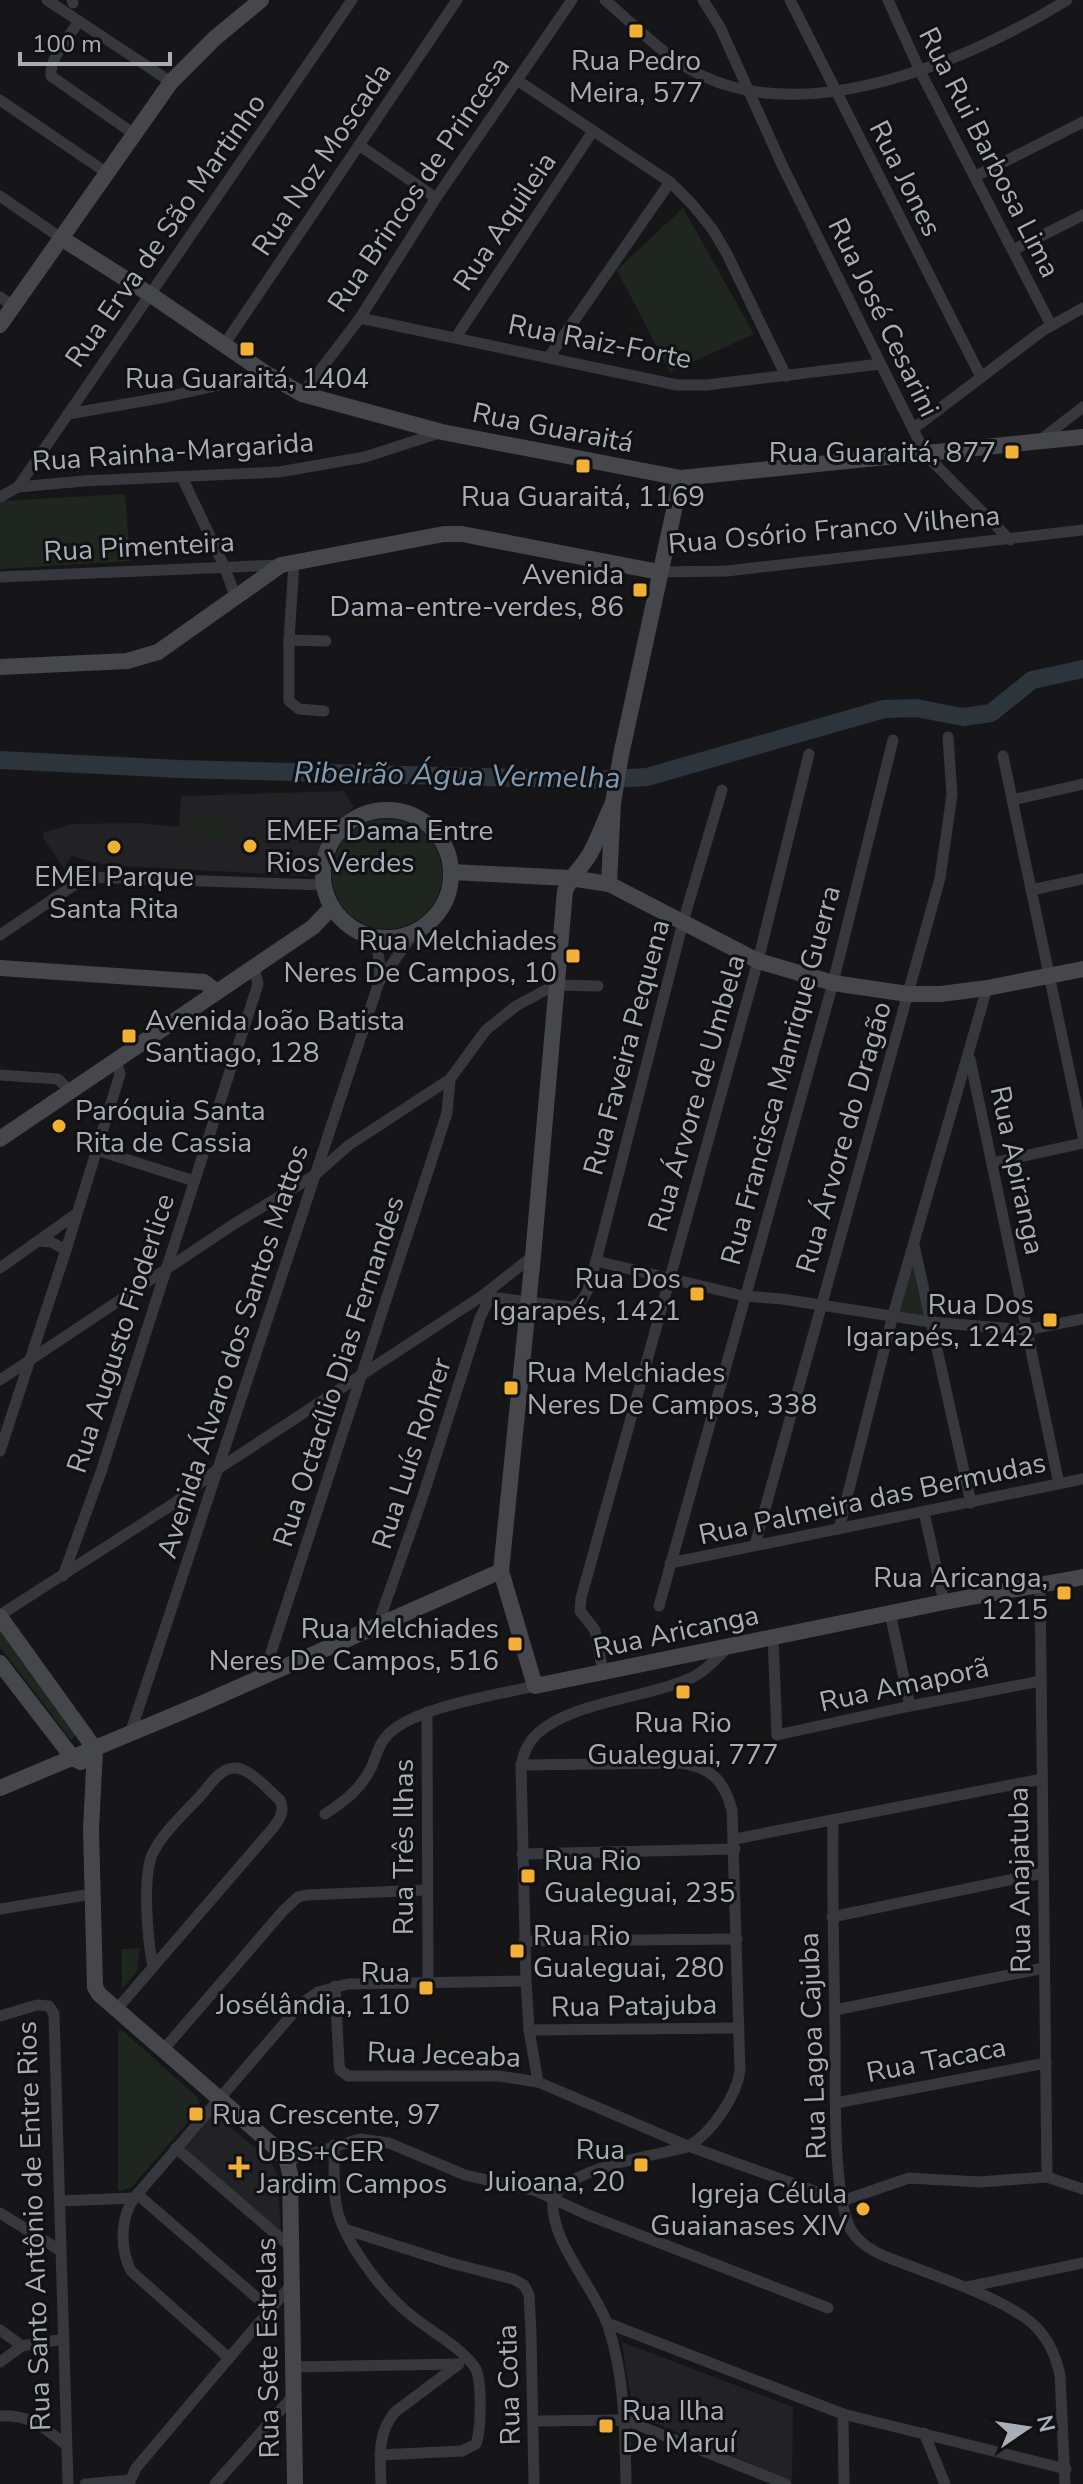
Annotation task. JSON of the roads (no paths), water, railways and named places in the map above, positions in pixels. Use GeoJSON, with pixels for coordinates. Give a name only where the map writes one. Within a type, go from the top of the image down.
{"type":"FeatureCollection","features":[{"type":"Feature","properties":{"kind":"street"},"geometry":{"type":"LineString","coordinates":[[47,0],[171,82]]}},
{"type":"Feature","properties":{"kind":"street","name":"Rua Erva de São Martinho"},"geometry":{"type":"LineString","coordinates":[[18,487],[352,0]]}},
{"type":"Feature","properties":{"kind":"street","name":"Rua Noz Moscada"},"geometry":{"type":"LineString","coordinates":[[224,345],[457,0]]}},
{"type":"Feature","properties":{"kind":"street","name":"Rua Brincos de Princesa"},"geometry":{"type":"LineString","coordinates":[[302,394],[360,318],[436,198],[572,0]]}},
{"type":"Feature","properties":{"kind":"street"},"geometry":{"type":"LineString","coordinates":[[605,0],[679,64],[717,82],[748,92],[806,94],[836,92],[920,71],[982,46],[1067,0]]}},
{"type":"Feature","properties":{"kind":"street","name":"Rua José Cesarini"},"geometry":{"type":"LineString","coordinates":[[703,0],[720,27],[748,92],[926,455],[1010,540]]}},
{"type":"Feature","properties":{"kind":"street","name":"Rua Jones"},"geometry":{"type":"LineString","coordinates":[[790,0],[981,377]]}},
{"type":"Feature","properties":{"kind":"street","name":"Rua Rui Barbosa Lima"},"geometry":{"type":"LineString","coordinates":[[888,0],[920,71],[1051,325]]}},
{"type":"Feature","properties":{"kind":"street"},"geometry":{"type":"LineString","coordinates":[[0,325],[6,302],[61,238],[171,82],[215,38],[260,1]]}},
{"type":"Feature","properties":{"kind":"street"},"geometry":{"type":"LineString","coordinates":[[79,21],[55,60],[50,70],[51,76],[134,134]]}},
{"type":"Feature","properties":{"kind":"street"},"geometry":{"type":"LineString","coordinates":[[517,80],[670,182],[713,230],[786,376]]}},
{"type":"Feature","properties":{"kind":"street"},"geometry":{"type":"LineString","coordinates":[[0,100],[107,173]]}},
{"type":"Feature","properties":{"kind":"street"},"geometry":{"type":"LineString","coordinates":[[976,176],[1083,122]]}},
{"type":"Feature","properties":{"kind":"street","name":"Rua Aquileia"},"geometry":{"type":"LineString","coordinates":[[456,337],[593,131]]}},
{"type":"Feature","properties":{"kind":"street"},"geometry":{"type":"LineString","coordinates":[[359,145],[436,198]]}},
{"type":"Feature","properties":{"kind":"street"},"geometry":{"type":"LineString","coordinates":[[549,357],[670,182]]}},
{"type":"Feature","properties":{"kind":"street"},"geometry":{"type":"LineString","coordinates":[[0,196],[61,238]]}},
{"type":"Feature","properties":{"kind":"street"},"geometry":{"type":"LineString","coordinates":[[1013,250],[1083,215]]}},
{"type":"Feature","properties":{"kind":"street","name":"Rua Guaraitá"},"geometry":{"type":"LineString","coordinates":[[61,238],[302,394],[442,432],[681,478],[1083,437]]}},
{"type":"Feature","properties":{"kind":"street"},"geometry":{"type":"LineString","coordinates":[[913,429],[1051,325],[1083,308]]}},
{"type":"Feature","properties":{"kind":"street","name":"Rua Raiz-Forte"},"geometry":{"type":"LineString","coordinates":[[360,318],[677,385],[706,385],[880,364]]}},
{"type":"Feature","properties":{"kind":"street"},"geometry":{"type":"LineString","coordinates":[[68,414],[166,397],[267,374]]}},
{"type":"Feature","properties":{"kind":"street"},"geometry":{"type":"LineString","coordinates":[[1038,442],[1083,407]]}},
{"type":"Feature","properties":{"kind":"street","name":"Rua Rainha-Margarida"},"geometry":{"type":"LineString","coordinates":[[0,497],[18,487],[299,469],[365,457],[442,432]]}},
{"type":"Feature","properties":{"kind":"street"},"geometry":{"type":"LineString","coordinates":[[182,477],[236,598]]}},
{"type":"Feature","properties":{"kind":"street"},"geometry":{"type":"LineString","coordinates":[[609,884],[614,801],[621,755],[681,478]]}},
{"type":"Feature","properties":{"kind":"street","name":"Rua Osório Franco Vilhena"},"geometry":{"type":"LineString","coordinates":[[0,667],[127,661],[148,656],[169,645],[287,563],[444,534],[462,534],[659,572],[701,573],[1083,530]]}},
{"type":"Feature","properties":{"kind":"street"},"geometry":{"type":"LineString","coordinates":[[287,563],[289,701],[299,709],[324,711]]}},
{"type":"Feature","properties":{"kind":"street","name":"Rua Pimenteira"},"geometry":{"type":"LineString","coordinates":[[0,577],[287,563]]}},
{"type":"Feature","properties":{"kind":"street"},"geometry":{"type":"LineString","coordinates":[[289,640],[326,641]]}},
{"type":"Feature","properties":{"kind":"street","name":"Rua Árvore do Dragão"},"geometry":{"type":"LineString","coordinates":[[755,1545],[940,878],[952,795],[948,737]]}},
{"type":"Feature","properties":{"kind":"street","name":"Rua Francisca Manrique Guerra"},"geometry":{"type":"LineString","coordinates":[[659,1606],[833,983],[893,740]]}},
{"type":"Feature","properties":{"kind":"street","name":"Rua Árvore de Umbela"},"geometry":{"type":"LineString","coordinates":[[603,1672],[595,1630],[583,1618],[579,1606],[758,961],[809,754]]}},
{"type":"Feature","properties":{"kind":"street"},"geometry":{"type":"LineString","coordinates":[[1003,756],[1083,1136]]}},
{"type":"Feature","properties":{"kind":"street"},"geometry":{"type":"LineString","coordinates":[[1012,800],[1083,784]]}},
{"type":"Feature","properties":{"kind":"street","name":"Rua Faveira Pequena"},"geometry":{"type":"LineString","coordinates":[[527,1303],[570,1307],[579,1305],[583,1300],[596,1261],[683,922],[722,790]]}},
{"type":"Feature","properties":{"kind":"street"},"geometry":{"type":"LineString","coordinates":[[535,1686],[501,1571],[565,891],[570,878],[587,860],[614,801]]}},
{"type":"Feature","properties":{"kind":"street"},"geometry":{"type":"LineString","coordinates":[[380,809],[414,815],[429,825],[441,838],[451,872],[445,901],[426,925],[414,933],[395,938],[375,937],[347,924],[332,907],[323,885],[327,850],[335,835],[347,822],[380,809]]}},
{"type":"Feature","properties":{"kind":"street"},"geometry":{"type":"LineString","coordinates":[[592,880],[604,821]]}},
{"type":"Feature","properties":{"kind":"street"},"geometry":{"type":"LineString","coordinates":[[451,872],[570,878],[609,884],[758,961],[833,983],[908,994],[941,994],[1083,969]]}},
{"type":"Feature","properties":{"kind":"street"},"geometry":{"type":"LineString","coordinates":[[0,935],[81,878],[323,885]]}},
{"type":"Feature","properties":{"kind":"street"},"geometry":{"type":"LineString","coordinates":[[1031,890],[1083,879]]}},
{"type":"Feature","properties":{"kind":"street"},"geometry":{"type":"LineString","coordinates":[[0,1139],[313,927],[332,907]]}},
{"type":"Feature","properties":{"kind":"street"},"geometry":{"type":"LineString","coordinates":[[313,927],[347,924]]}},
{"type":"Feature","properties":{"kind":"street","name":"Avenida Álvaro dos Santos Mattos"},"geometry":{"type":"LineString","coordinates":[[379,982],[414,933]]}},
{"type":"Feature","properties":{"kind":"street","name":"Avenida Álvaro dos Santos Mattos"},"geometry":{"type":"LineString","coordinates":[[130,1734],[379,982],[380,965],[375,937]]}},
{"type":"Feature","properties":{"kind":"street","name":"Rua Augusto Fioderlice"},"geometry":{"type":"LineString","coordinates":[[63,1576],[168,1270],[258,984],[254,967]]}},
{"type":"Feature","properties":{"kind":"street"},"geometry":{"type":"LineString","coordinates":[[0,968],[204,982],[217,992]]}},
{"type":"Feature","properties":{"kind":"street"},"geometry":{"type":"LineString","coordinates":[[17,1400],[10,1386],[0,1381],[234,1224],[315,1175],[349,1145],[450,1079],[486,1030],[503,1015],[555,985],[598,986]]}},
{"type":"Feature","properties":{"kind":"street"},"geometry":{"type":"LineString","coordinates":[[839,1529],[893,1315],[987,988]]}},
{"type":"Feature","properties":{"kind":"street","name":"Rua Apiranga"},"geometry":{"type":"LineString","coordinates":[[969,1054],[1059,1484]]}},
{"type":"Feature","properties":{"kind":"street"},"geometry":{"type":"LineString","coordinates":[[0,1451],[120,1074],[116,1061]]}},
{"type":"Feature","properties":{"kind":"street"},"geometry":{"type":"LineString","coordinates":[[0,1075],[58,1079],[71,1092]]}},
{"type":"Feature","properties":{"kind":"street","name":"Rua Octacílio Dias Fernandes"},"geometry":{"type":"LineString","coordinates":[[263,1677],[447,1113],[450,1079]]}},
{"type":"Feature","properties":{"kind":"street"},"geometry":{"type":"LineString","coordinates":[[992,1163],[1083,1143]]}},
{"type":"Feature","properties":{"kind":"street"},"geometry":{"type":"LineString","coordinates":[[97,1150],[194,1181]]}},
{"type":"Feature","properties":{"kind":"street"},"geometry":{"type":"LineString","coordinates":[[0,1268],[76,1214]]}},
{"type":"Feature","properties":{"kind":"street"},"geometry":{"type":"LineString","coordinates":[[39,1241],[51,1242],[66,1250]]}},
{"type":"Feature","properties":{"kind":"street"},"geometry":{"type":"LineString","coordinates":[[913,1242],[971,1503]]}},
{"type":"Feature","properties":{"kind":"street"},"geometry":{"type":"LineString","coordinates":[[533,1256],[486,1297],[218,1469],[173,1504],[0,1616],[95,1749],[94,1984],[99,1994],[276,2148],[287,2161],[360,2139],[379,2140],[465,2175],[516,2186],[553,2199],[828,2308]]}},
{"type":"Feature","properties":{"kind":"street"},"geometry":{"type":"LineString","coordinates":[[596,1261],[744,1296],[821,1304],[930,1322],[1026,1330],[1083,1319]]}},
{"type":"Feature","properties":{"kind":"street"},"geometry":{"type":"LineString","coordinates":[[486,1297],[527,1303]]}},
{"type":"Feature","properties":{"kind":"street","name":"Rua Luís Rohrer"},"geometry":{"type":"LineString","coordinates":[[378,1624],[423,1496],[486,1297]]}},
{"type":"Feature","properties":{"kind":"street"},"geometry":{"type":"LineString","coordinates":[[42,1323],[63,1338]]}},
{"type":"Feature","properties":{"kind":"street","name":"Rua Palmeira das Bermudas"},"geometry":{"type":"LineString","coordinates":[[670,1563],[1083,1479]]}},
{"type":"Feature","properties":{"kind":"street"},"geometry":{"type":"LineString","coordinates":[[924,1512],[944,1602]]}},
{"type":"Feature","properties":{"kind":"street"},"geometry":{"type":"LineString","coordinates":[[0,1788],[263,1677],[501,1571]]}},
{"type":"Feature","properties":{"kind":"street","name":"Rua Aricanga"},"geometry":{"type":"LineString","coordinates":[[325,1814],[358,1788],[387,1735],[427,1712],[729,1646],[1083,1577]]}},
{"type":"Feature","properties":{"kind":"street","name":"Rua Anajatuba"},"geometry":{"type":"LineString","coordinates":[[1040,1583],[1047,2177]]}},
{"type":"Feature","properties":{"kind":"street"},"geometry":{"type":"LineString","coordinates":[[890,1613],[910,1706]]}},
{"type":"Feature","properties":{"kind":"street","name":"Rua Amaporã"},"geometry":{"type":"LineString","coordinates":[[773,1637],[777,1735],[1041,1681]]}},
{"type":"Feature","properties":{"kind":"street"},"geometry":{"type":"LineString","coordinates":[[538,2082],[529,2030],[522,1854],[521,1765],[531,1739],[549,1724],[571,1714],[680,1683],[708,1667],[729,1646]]}},
{"type":"Feature","properties":{"kind":"street"},"geometry":{"type":"LineString","coordinates":[[0,1663],[73,1758],[93,1769]]}},
{"type":"Feature","properties":{"kind":"street","name":"Rua Três Ilhas"},"geometry":{"type":"LineString","coordinates":[[427,1712],[428,1982]]}},
{"type":"Feature","properties":{"kind":"street"},"geometry":{"type":"LineString","coordinates":[[521,1765],[682,1763],[697,1766],[719,1779],[732,1810],[740,2071],[734,2095],[715,2121],[688,2146],[583,2175],[563,2185],[553,2199],[554,2215],[563,2241],[607,2323],[616,2353],[625,2420],[626,2484]]}},
{"type":"Feature","properties":{"kind":"street"},"geometry":{"type":"LineString","coordinates":[[117,2009],[153,1967],[281,1817],[280,1800],[243,1770],[233,1768],[222,1772],[182,1815],[151,1855],[148,1898],[149,1947],[153,1967]]}},
{"type":"Feature","properties":{"kind":"street"},"geometry":{"type":"LineString","coordinates":[[522,1854],[735,1844],[833,1820],[1042,1779]]}},
{"type":"Feature","properties":{"kind":"street","name":"Rua Lagoa Cajuba"},"geometry":{"type":"LineString","coordinates":[[833,1820],[836,2103],[842,2201],[848,2225],[867,2246],[883,2255],[966,2287],[1028,2319],[1050,2345],[1060,2375],[1065,2484]]}},
{"type":"Feature","properties":{"kind":"street"},"geometry":{"type":"LineString","coordinates":[[832,1917],[1043,1873]]}},
{"type":"Feature","properties":{"kind":"street"},"geometry":{"type":"LineString","coordinates":[[164,2049],[298,1897],[426,1890]]}},
{"type":"Feature","properties":{"kind":"street"},"geometry":{"type":"LineString","coordinates":[[0,1909],[92,1894]]}},
{"type":"Feature","properties":{"kind":"street"},"geometry":{"type":"LineString","coordinates":[[524,1941],[737,1939]]}},
{"type":"Feature","properties":{"kind":"street"},"geometry":{"type":"LineString","coordinates":[[835,2010],[1044,1968]]}},
{"type":"Feature","properties":{"kind":"street"},"geometry":{"type":"LineString","coordinates":[[229,2358],[131,2271],[125,2253],[124,2225],[127,2208],[136,2196],[301,2004],[318,1992],[335,1986],[526,1981]]}},
{"type":"Feature","properties":{"kind":"street","name":"Rua Jeceaba"},"geometry":{"type":"LineString","coordinates":[[335,1986],[340,2070],[348,2076],[499,2076],[538,2082],[688,2146],[842,2201]]}},
{"type":"Feature","properties":{"kind":"street","name":"Rua Santo Antônio de Entre Rios"},"geometry":{"type":"LineString","coordinates":[[0,2016],[37,2005],[49,2006],[54,2014],[68,2484]]}},
{"type":"Feature","properties":{"kind":"street","name":"Rua Patajuba"},"geometry":{"type":"LineString","coordinates":[[529,2030],[739,2028]]}},
{"type":"Feature","properties":{"kind":"street","name":"Rua Tacaca"},"geometry":{"type":"LineString","coordinates":[[836,2103],[1046,2063]]}},
{"type":"Feature","properties":{"kind":"street"},"geometry":{"type":"LineString","coordinates":[[334,2145],[336,2204],[344,2229],[392,2297],[466,2363],[479,2380],[479,2435],[476,2444],[462,2451],[380,2455]]}},
{"type":"Feature","properties":{"kind":"street"},"geometry":{"type":"LineString","coordinates":[[176,2148],[291,2247]]}},
{"type":"Feature","properties":{"kind":"street","name":"Rua Sete Estrelas"},"geometry":{"type":"LineString","coordinates":[[287,2161],[290,2174],[295,2484]]}},
{"type":"Feature","properties":{"kind":"street"},"geometry":{"type":"LineString","coordinates":[[842,2201],[909,2178],[979,2182],[1047,2177],[1083,2189]]}},
{"type":"Feature","properties":{"kind":"street"},"geometry":{"type":"LineString","coordinates":[[60,2201],[136,2196],[271,2310]]}},
{"type":"Feature","properties":{"kind":"street"},"geometry":{"type":"LineString","coordinates":[[0,2213],[61,2251]]}},
{"type":"Feature","properties":{"kind":"street","name":"Rua Cotia"},"geometry":{"type":"LineString","coordinates":[[344,2229],[513,2279],[524,2285],[529,2295],[534,2484]]}},
{"type":"Feature","properties":{"kind":"street"},"geometry":{"type":"LineString","coordinates":[[966,2287],[1083,2263]]}},
{"type":"Feature","properties":{"kind":"street"},"geometry":{"type":"LineString","coordinates":[[85,2484],[130,2482],[136,2468],[291,2285]]}},
{"type":"Feature","properties":{"kind":"street"},"geometry":{"type":"LineString","coordinates":[[607,2323],[843,2414],[1066,2469]]}},
{"type":"Feature","properties":{"kind":"street"},"geometry":{"type":"LineString","coordinates":[[0,2330],[22,2346]]}},
{"type":"Feature","properties":{"kind":"street"},"geometry":{"type":"LineString","coordinates":[[0,2362],[22,2346],[64,2339]]}},
{"type":"Feature","properties":{"kind":"street"},"geometry":{"type":"LineString","coordinates":[[293,2367],[466,2363]]}},
{"type":"Feature","properties":{"kind":"street"},"geometry":{"type":"LineString","coordinates":[[381,2484],[382,2432],[395,2412],[466,2363]]}},
{"type":"Feature","properties":{"kind":"street"},"geometry":{"type":"LineString","coordinates":[[215,2484],[293,2396]]}},
{"type":"Feature","properties":{"kind":"street"},"geometry":{"type":"LineString","coordinates":[[843,2414],[844,2484]]}},
{"type":"Feature","properties":{"kind":"street"},"geometry":{"type":"LineString","coordinates":[[0,2416],[23,2417],[39,2422],[65,2444]]}},
{"type":"Feature","properties":{"kind":"street"},"geometry":{"type":"LineString","coordinates":[[534,2421],[625,2420],[786,2484]]}},
{"type":"Feature","properties":{"kind":"street"},"geometry":{"type":"LineString","coordinates":[[924,2433],[945,2484]]}},
{"type":"Feature","properties":{"kind":"waterway","name":"Ribeirão Água Vermelha"},"geometry":{"type":"LineString","coordinates":[[0,760],[179,769],[593,780],[647,777],[884,709],[916,708],[963,717],[991,713],[1032,680],[1083,669]]}},
{"type":"Feature","properties":{"kind":"place","name":"Rua Pedro Meira, 577"},"geometry":{"type":"Point","coordinates":[636,31]}},
{"type":"Feature","properties":{"kind":"place","name":"Rua Guaraitá, 1404"},"geometry":{"type":"Point","coordinates":[247,349]}},
{"type":"Feature","properties":{"kind":"place","name":"Rua Guaraitá, 877"},"geometry":{"type":"Point","coordinates":[1012,452]}},
{"type":"Feature","properties":{"kind":"place","name":"Rua Guaraitá, 1169"},"geometry":{"type":"Point","coordinates":[583,466]}},
{"type":"Feature","properties":{"kind":"place","name":"Avenida Dama-entre-verdes, 86"},"geometry":{"type":"Point","coordinates":[640,590]}},
{"type":"Feature","properties":{"kind":"place","name":"EMEF Dama Entre Rios Verdes"},"geometry":{"type":"Point","coordinates":[250,846]}},
{"type":"Feature","properties":{"kind":"place","name":"EMEI Parque Santa Rita"},"geometry":{"type":"Point","coordinates":[114,847]}},
{"type":"Feature","properties":{"kind":"place","name":"Rua Melchiades Neres De Campos, 10"},"geometry":{"type":"Point","coordinates":[573,956]}},
{"type":"Feature","properties":{"kind":"place","name":"Avenida João Batista Santiago, 128"},"geometry":{"type":"Point","coordinates":[129,1036]}},
{"type":"Feature","properties":{"kind":"place","name":"Paróquia Santa Rita de Cassia"},"geometry":{"type":"Point","coordinates":[59,1126]}},
{"type":"Feature","properties":{"kind":"place","name":"Rua Dos Igarapés, 1421"},"geometry":{"type":"Point","coordinates":[697,1294]}},
{"type":"Feature","properties":{"kind":"place","name":"Rua Dos Igarapés, 1242"},"geometry":{"type":"Point","coordinates":[1050,1320]}},
{"type":"Feature","properties":{"kind":"place","name":"Rua Melchiades Neres De Campos, 338"},"geometry":{"type":"Point","coordinates":[511,1388]}},
{"type":"Feature","properties":{"kind":"place","name":"Rua Aricanga, 1215"},"geometry":{"type":"Point","coordinates":[1064,1593]}},
{"type":"Feature","properties":{"kind":"place","name":"Rua Melchiades Neres De Campos, 516"},"geometry":{"type":"Point","coordinates":[515,1644]}},
{"type":"Feature","properties":{"kind":"place","name":"Rua Rio Gualeguai, 777"},"geometry":{"type":"Point","coordinates":[683,1692]}},
{"type":"Feature","properties":{"kind":"place","name":"Rua Rio Gualeguai, 235"},"geometry":{"type":"Point","coordinates":[528,1876]}},
{"type":"Feature","properties":{"kind":"place","name":"Rua Rio Gualeguai, 280"},"geometry":{"type":"Point","coordinates":[517,1951]}},
{"type":"Feature","properties":{"kind":"place","name":"Rua Josélândia, 110"},"geometry":{"type":"Point","coordinates":[426,1988]}},
{"type":"Feature","properties":{"kind":"place","name":"Rua Crescente, 97"},"geometry":{"type":"Point","coordinates":[196,2114]}},
{"type":"Feature","properties":{"kind":"place","name":"Rua Juioana, 20"},"geometry":{"type":"Point","coordinates":[641,2165]}},
{"type":"Feature","properties":{"kind":"place","name":"UBS+CER Jardim Campos"},"geometry":{"type":"Point","coordinates":[239,2167]}},
{"type":"Feature","properties":{"kind":"place","name":"Igreja Célula Guaianases XIV"},"geometry":{"type":"Point","coordinates":[863,2209]}},
{"type":"Feature","properties":{"kind":"place","name":"Rua Ilha De Maruí"},"geometry":{"type":"Point","coordinates":[606,2426]}}]}
